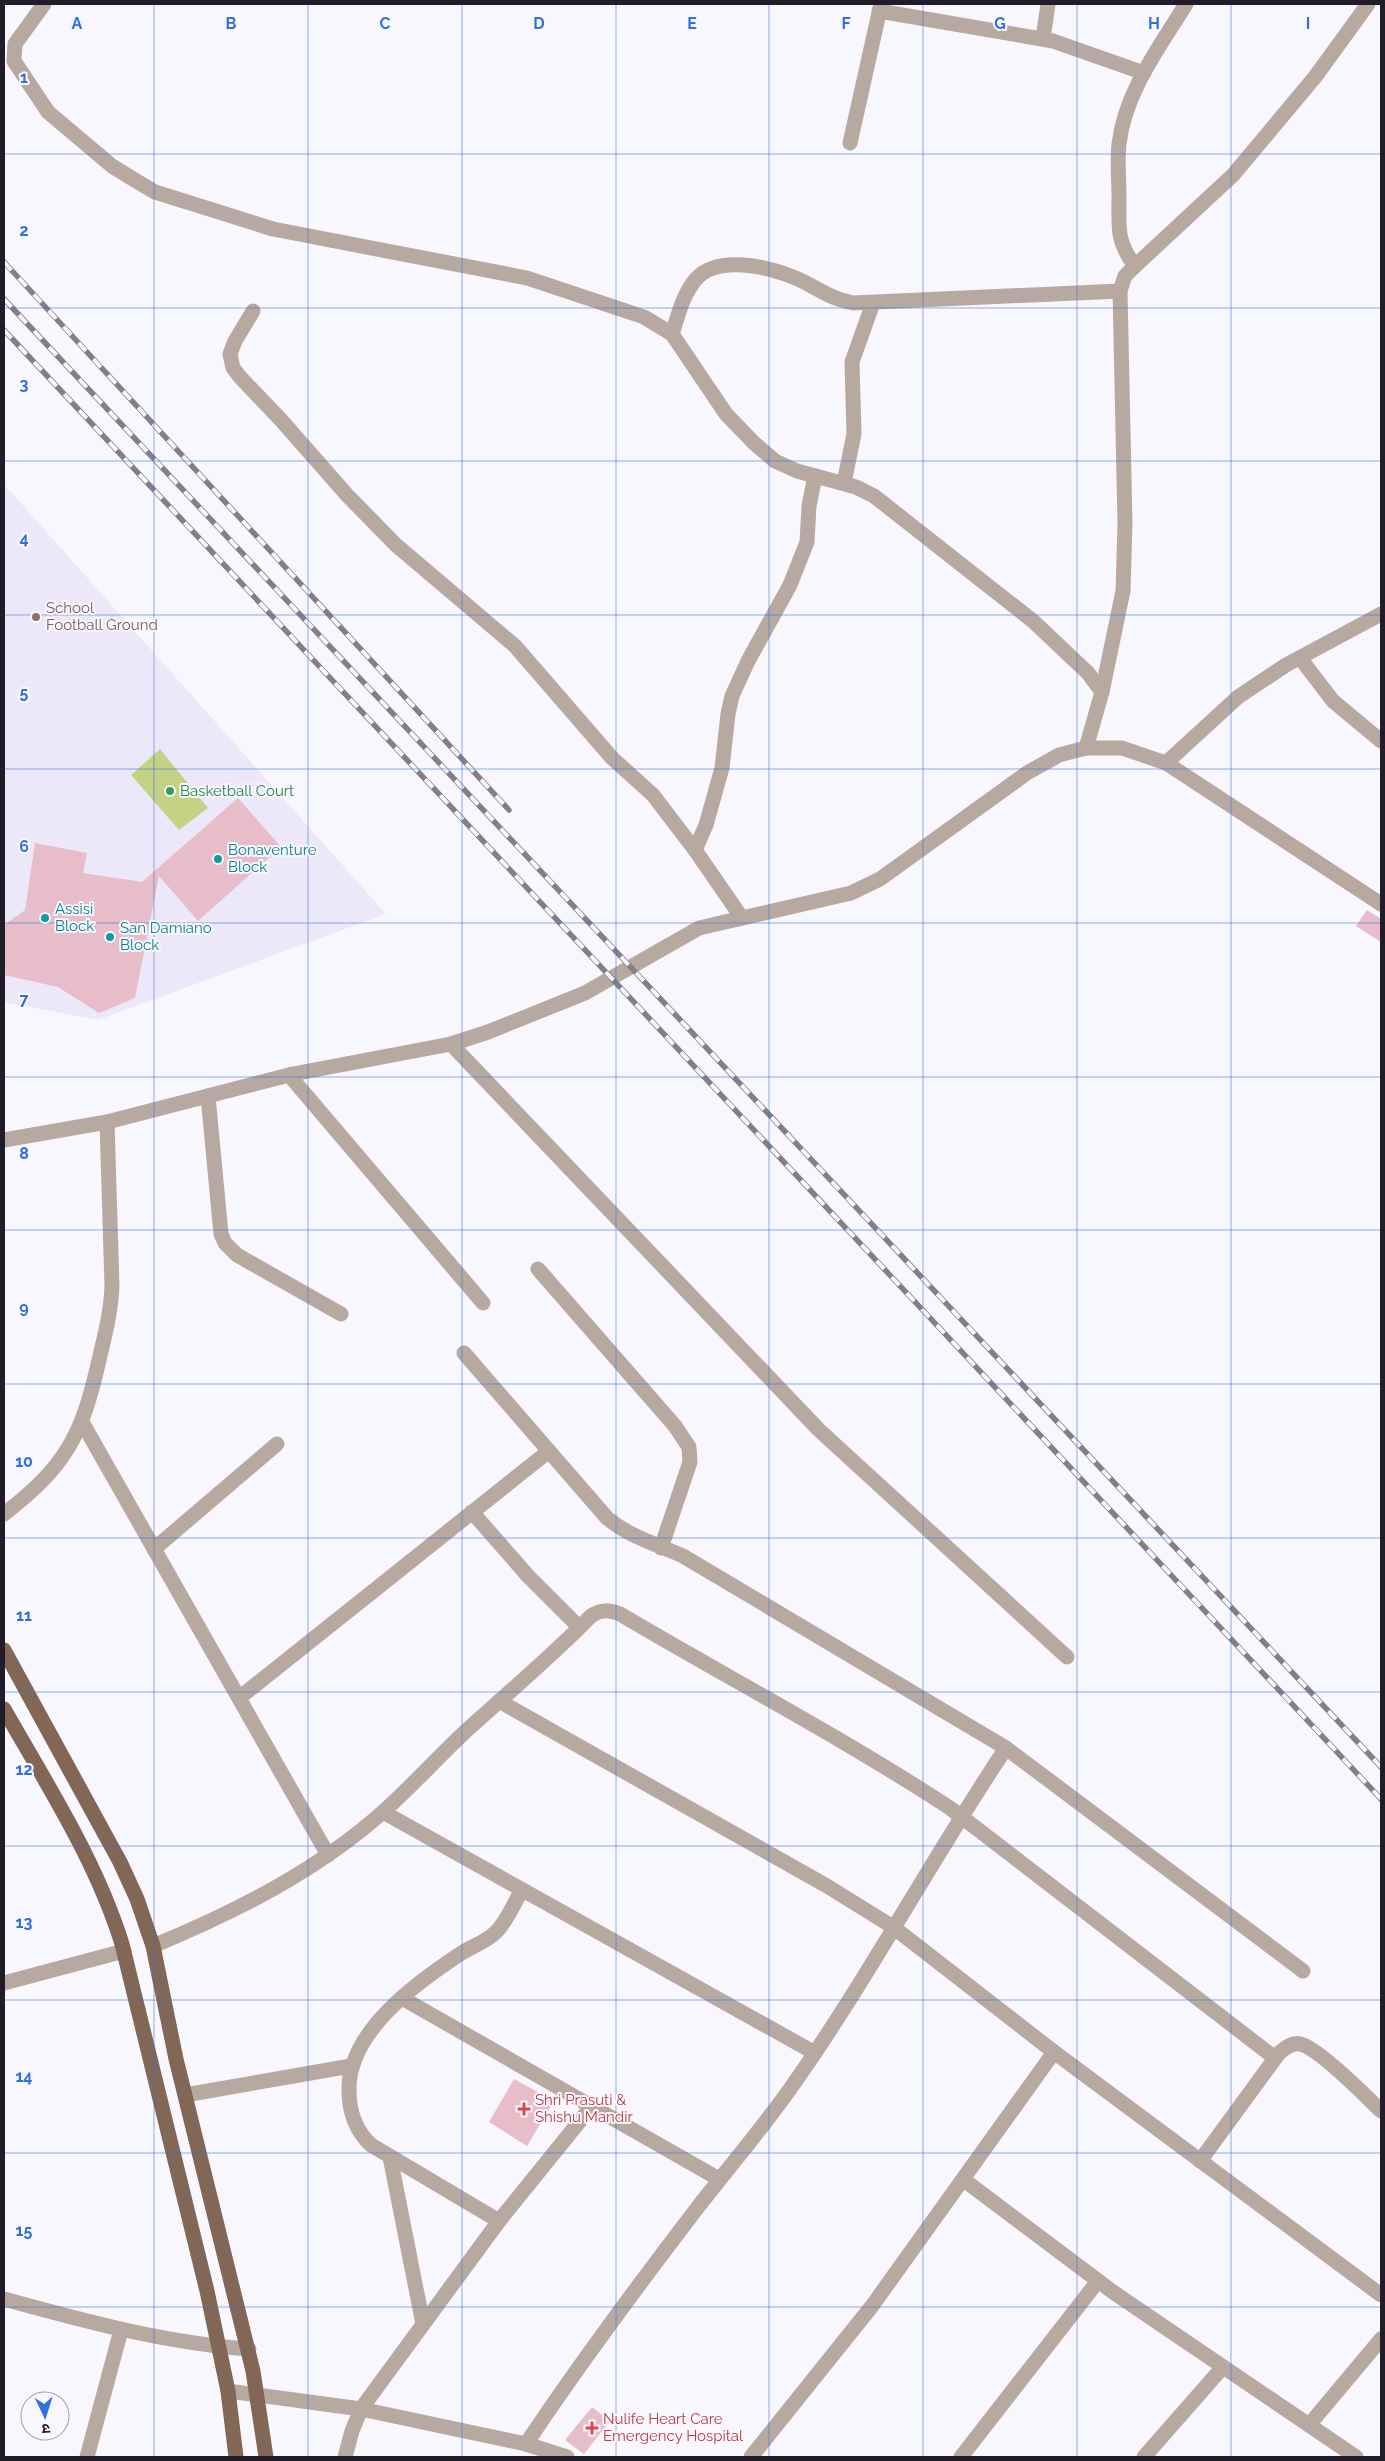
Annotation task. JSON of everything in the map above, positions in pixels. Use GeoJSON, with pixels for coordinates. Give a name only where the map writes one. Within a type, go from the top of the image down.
{"type":"FeatureCollection","features":[{"type":"Feature","properties":{"kind":"main road"},"geometry":{"type":"LineString","coordinates":[[4,1650],[120,1862],[137,1899],[153,1946],[185,2095],[248,2349],[266,2457]]}},
{"type":"Feature","properties":{"kind":"main road"},"geometry":{"type":"LineString","coordinates":[[4,1709],[96,1874],[111,1910],[124,1952],[207,2291],[228,2391],[236,2457]]}},
{"type":"Feature","properties":{"kind":"street"},"geometry":{"type":"LineString","coordinates":[[44,4],[15,44],[9,63],[48,112],[112,166],[155,192],[273,229],[527,278],[644,317],[672,334],[726,414],[754,443],[775,460],[797,471],[844,483],[874,496],[1033,621],[1088,673],[1102,692]]}},
{"type":"Feature","properties":{"kind":"street"},"geometry":{"type":"LineString","coordinates":[[1043,39],[1048,4]]}},
{"type":"Feature","properties":{"kind":"street"},"geometry":{"type":"LineString","coordinates":[[1135,266],[1124,251],[1120,236],[1119,146],[1127,108],[1144,73],[1186,4]]}},
{"type":"Feature","properties":{"kind":"street"},"geometry":{"type":"LineString","coordinates":[[1086,748],[1102,692],[1123,591],[1125,524],[1120,291],[1125,276],[1233,175],[1315,77],[1368,4]]}},
{"type":"Feature","properties":{"kind":"street"},"geometry":{"type":"LineString","coordinates":[[850,143],[880,7],[1043,39],[1144,73]]}},
{"type":"Feature","properties":{"kind":"street"},"geometry":{"type":"LineString","coordinates":[[672,334],[688,290],[701,274],[719,266],[755,267],[779,272],[809,284],[836,299],[853,303],[1120,291]]}},
{"type":"Feature","properties":{"kind":"street"},"geometry":{"type":"LineString","coordinates":[[844,483],[854,434],[852,362],[872,303]]}},
{"type":"Feature","properties":{"kind":"street"},"geometry":{"type":"LineString","coordinates":[[253,311],[235,341],[230,354],[233,368],[240,377],[347,495],[396,545],[514,646],[612,758],[653,795],[695,850],[742,918]]}},
{"type":"Feature","properties":{"kind":"street"},"geometry":{"type":"LineString","coordinates":[[695,850],[706,825],[722,768],[732,696],[748,660],[790,586],[807,542],[809,506],[815,476]]}},
{"type":"Feature","properties":{"kind":"street"},"geometry":{"type":"LineString","coordinates":[[1166,763],[1238,697],[1300,658],[1381,614]]}},
{"type":"Feature","properties":{"kind":"street"},"geometry":{"type":"LineString","coordinates":[[1300,658],[1333,701],[1381,741]]}},
{"type":"Feature","properties":{"kind":"street"},"geometry":{"type":"LineString","coordinates":[[4,1140],[107,1122],[288,1075],[451,1044],[585,993],[699,928],[851,893],[873,882],[1027,772],[1058,755],[1086,748],[1122,748],[1166,763],[1381,904]]}},
{"type":"Feature","properties":{"kind":"street"},"geometry":{"type":"LineString","coordinates":[[451,1044],[819,1430],[1067,1657]]}},
{"type":"Feature","properties":{"kind":"street"},"geometry":{"type":"LineString","coordinates":[[288,1075],[483,1302]]}},
{"type":"Feature","properties":{"kind":"street"},"geometry":{"type":"LineString","coordinates":[[208,1096],[219,1222],[225,1243],[237,1255],[341,1314]]}},
{"type":"Feature","properties":{"kind":"street"},"geometry":{"type":"LineString","coordinates":[[4,1514],[26,1496],[54,1467],[73,1442],[92,1392],[111,1304],[112,1286],[107,1122]]}},
{"type":"Feature","properties":{"kind":"street"},"geometry":{"type":"LineString","coordinates":[[538,1269],[675,1426],[689,1447],[688,1471],[661,1548]]}},
{"type":"Feature","properties":{"kind":"street"},"geometry":{"type":"LineString","coordinates":[[464,1352],[607,1518],[633,1537],[683,1556],[1006,1748],[1303,1971]]}},
{"type":"Feature","properties":{"kind":"street"},"geometry":{"type":"LineString","coordinates":[[82,1422],[328,1855]]}},
{"type":"Feature","properties":{"kind":"street"},"geometry":{"type":"LineString","coordinates":[[154,1549],[277,1444]]}},
{"type":"Feature","properties":{"kind":"street"},"geometry":{"type":"LineString","coordinates":[[239,1698],[549,1451]]}},
{"type":"Feature","properties":{"kind":"street"},"geometry":{"type":"LineString","coordinates":[[472,1512],[528,1576],[579,1627]]}},
{"type":"Feature","properties":{"kind":"street"},"geometry":{"type":"LineString","coordinates":[[153,1946],[196,1928],[275,1888],[328,1855],[383,1812],[579,1627],[596,1613],[610,1611],[620,1614],[879,1763],[961,1816],[1275,2058]]}},
{"type":"Feature","properties":{"kind":"street"},"geometry":{"type":"LineString","coordinates":[[499,1701],[826,1886],[893,1927],[1054,2052],[1381,2295]]}},
{"type":"Feature","properties":{"kind":"street"},"geometry":{"type":"LineString","coordinates":[[526,2444],[574,2372],[719,2179],[744,2150],[815,2053],[961,1816],[1006,1748]]}},
{"type":"Feature","properties":{"kind":"street"},"geometry":{"type":"LineString","coordinates":[[383,1812],[815,2053]]}},
{"type":"Feature","properties":{"kind":"street"},"geometry":{"type":"LineString","coordinates":[[499,2221],[370,2145],[356,2128],[349,2100],[351,2066],[356,2054],[377,2023],[402,1998],[450,1960],[498,1930],[522,1890]]}},
{"type":"Feature","properties":{"kind":"street"},"geometry":{"type":"LineString","coordinates":[[4,1982],[124,1952]]}},
{"type":"Feature","properties":{"kind":"street"},"geometry":{"type":"LineString","coordinates":[[402,1998],[719,2179]]}},
{"type":"Feature","properties":{"kind":"street"},"geometry":{"type":"LineString","coordinates":[[1200,2161],[1275,2058],[1287,2047],[1294,2044],[1307,2046],[1381,2111]]}},
{"type":"Feature","properties":{"kind":"street"},"geometry":{"type":"LineString","coordinates":[[751,2457],[872,2306],[1054,2052]]}},
{"type":"Feature","properties":{"kind":"street"},"geometry":{"type":"LineString","coordinates":[[185,2095],[351,2066]]}},
{"type":"Feature","properties":{"kind":"street"},"geometry":{"type":"LineString","coordinates":[[345,2457],[352,2431],[361,2409],[499,2221],[592,2106]]}},
{"type":"Feature","properties":{"kind":"street"},"geometry":{"type":"LineString","coordinates":[[390,2157],[423,2324]]}},
{"type":"Feature","properties":{"kind":"street"},"geometry":{"type":"LineString","coordinates":[[964,2180],[1098,2281],[1310,2425],[1334,2451],[1356,2457]]}},
{"type":"Feature","properties":{"kind":"street"},"geometry":{"type":"LineString","coordinates":[[961,2457],[1098,2281]]}},
{"type":"Feature","properties":{"kind":"street"},"geometry":{"type":"LineString","coordinates":[[4,2299],[121,2330],[219,2347],[248,2349]]}},
{"type":"Feature","properties":{"kind":"street"},"geometry":{"type":"LineString","coordinates":[[87,2457],[121,2330]]}},
{"type":"Feature","properties":{"kind":"street"},"geometry":{"type":"LineString","coordinates":[[1310,2425],[1381,2339]]}},
{"type":"Feature","properties":{"kind":"street"},"geometry":{"type":"LineString","coordinates":[[1144,2457],[1223,2367]]}},
{"type":"Feature","properties":{"kind":"street"},"geometry":{"type":"LineString","coordinates":[[228,2391],[361,2409],[526,2444],[567,2457]]}},
{"type":"Feature","properties":{"kind":"shaded area"},"geometry":{"type":"Polygon","coordinates":[[[4,484],[386,914],[98,1020],[4,1002],[4,484]]]}},
{"type":"Feature","properties":{"kind":"green space","name":"Basketball Court"},"geometry":{"type":"Polygon","coordinates":[[[160,749],[208,808],[179,830],[131,775],[160,749]]]}},
{"type":"Feature","properties":{"kind":"building"},"geometry":{"type":"Polygon","coordinates":[[[238,798],[281,847],[198,921],[159,876],[135,998],[99,1013],[58,987],[4,975],[4,925],[25,910],[35,843],[87,853],[83,873],[142,882],[238,798]]]}},
{"type":"Feature","properties":{"kind":"building"},"geometry":{"type":"Polygon","coordinates":[[[1367,910],[1381,919],[1381,942],[1356,926],[1367,910]]]}},
{"type":"Feature","properties":{"kind":"building"},"geometry":{"type":"Polygon","coordinates":[[[514,2079],[554,2101],[527,2146],[489,2122],[514,2079]]]}},
{"type":"Feature","properties":{"kind":"building"},"geometry":{"type":"Polygon","coordinates":[[[592,2407],[610,2421],[584,2454],[565,2440],[592,2407]]]}},
{"type":"Feature","properties":{"kind":"railway"},"geometry":{"type":"LineString","coordinates":[[4,262],[509,810]]}},
{"type":"Feature","properties":{"kind":"railway"},"geometry":{"type":"LineString","coordinates":[[4,299],[1381,1767]]}},
{"type":"Feature","properties":{"kind":"railway"},"geometry":{"type":"LineString","coordinates":[[4,330],[1381,1799]]}},
{"type":"Feature","properties":{"kind":"place","name":"School Football Ground"},"geometry":{"type":"Point","coordinates":[36,617]}},
{"type":"Feature","properties":{"kind":"place","name":"Basketball Court"},"geometry":{"type":"Point","coordinates":[170,791]}},
{"type":"Feature","properties":{"kind":"place","name":"Bonaventure Block"},"geometry":{"type":"Point","coordinates":[218,859]}},
{"type":"Feature","properties":{"kind":"place","name":"Assisi Block"},"geometry":{"type":"Point","coordinates":[45,918]}},
{"type":"Feature","properties":{"kind":"place","name":"San Damiano Block"},"geometry":{"type":"Point","coordinates":[110,937]}},
{"type":"Feature","properties":{"kind":"place","name":"Shri Prasuti & Shishu Mandir"},"geometry":{"type":"Point","coordinates":[524,2109]}},
{"type":"Feature","properties":{"kind":"place","name":"Nulife Heart Care Emergency Hospital"},"geometry":{"type":"Point","coordinates":[592,2428]}}]}
